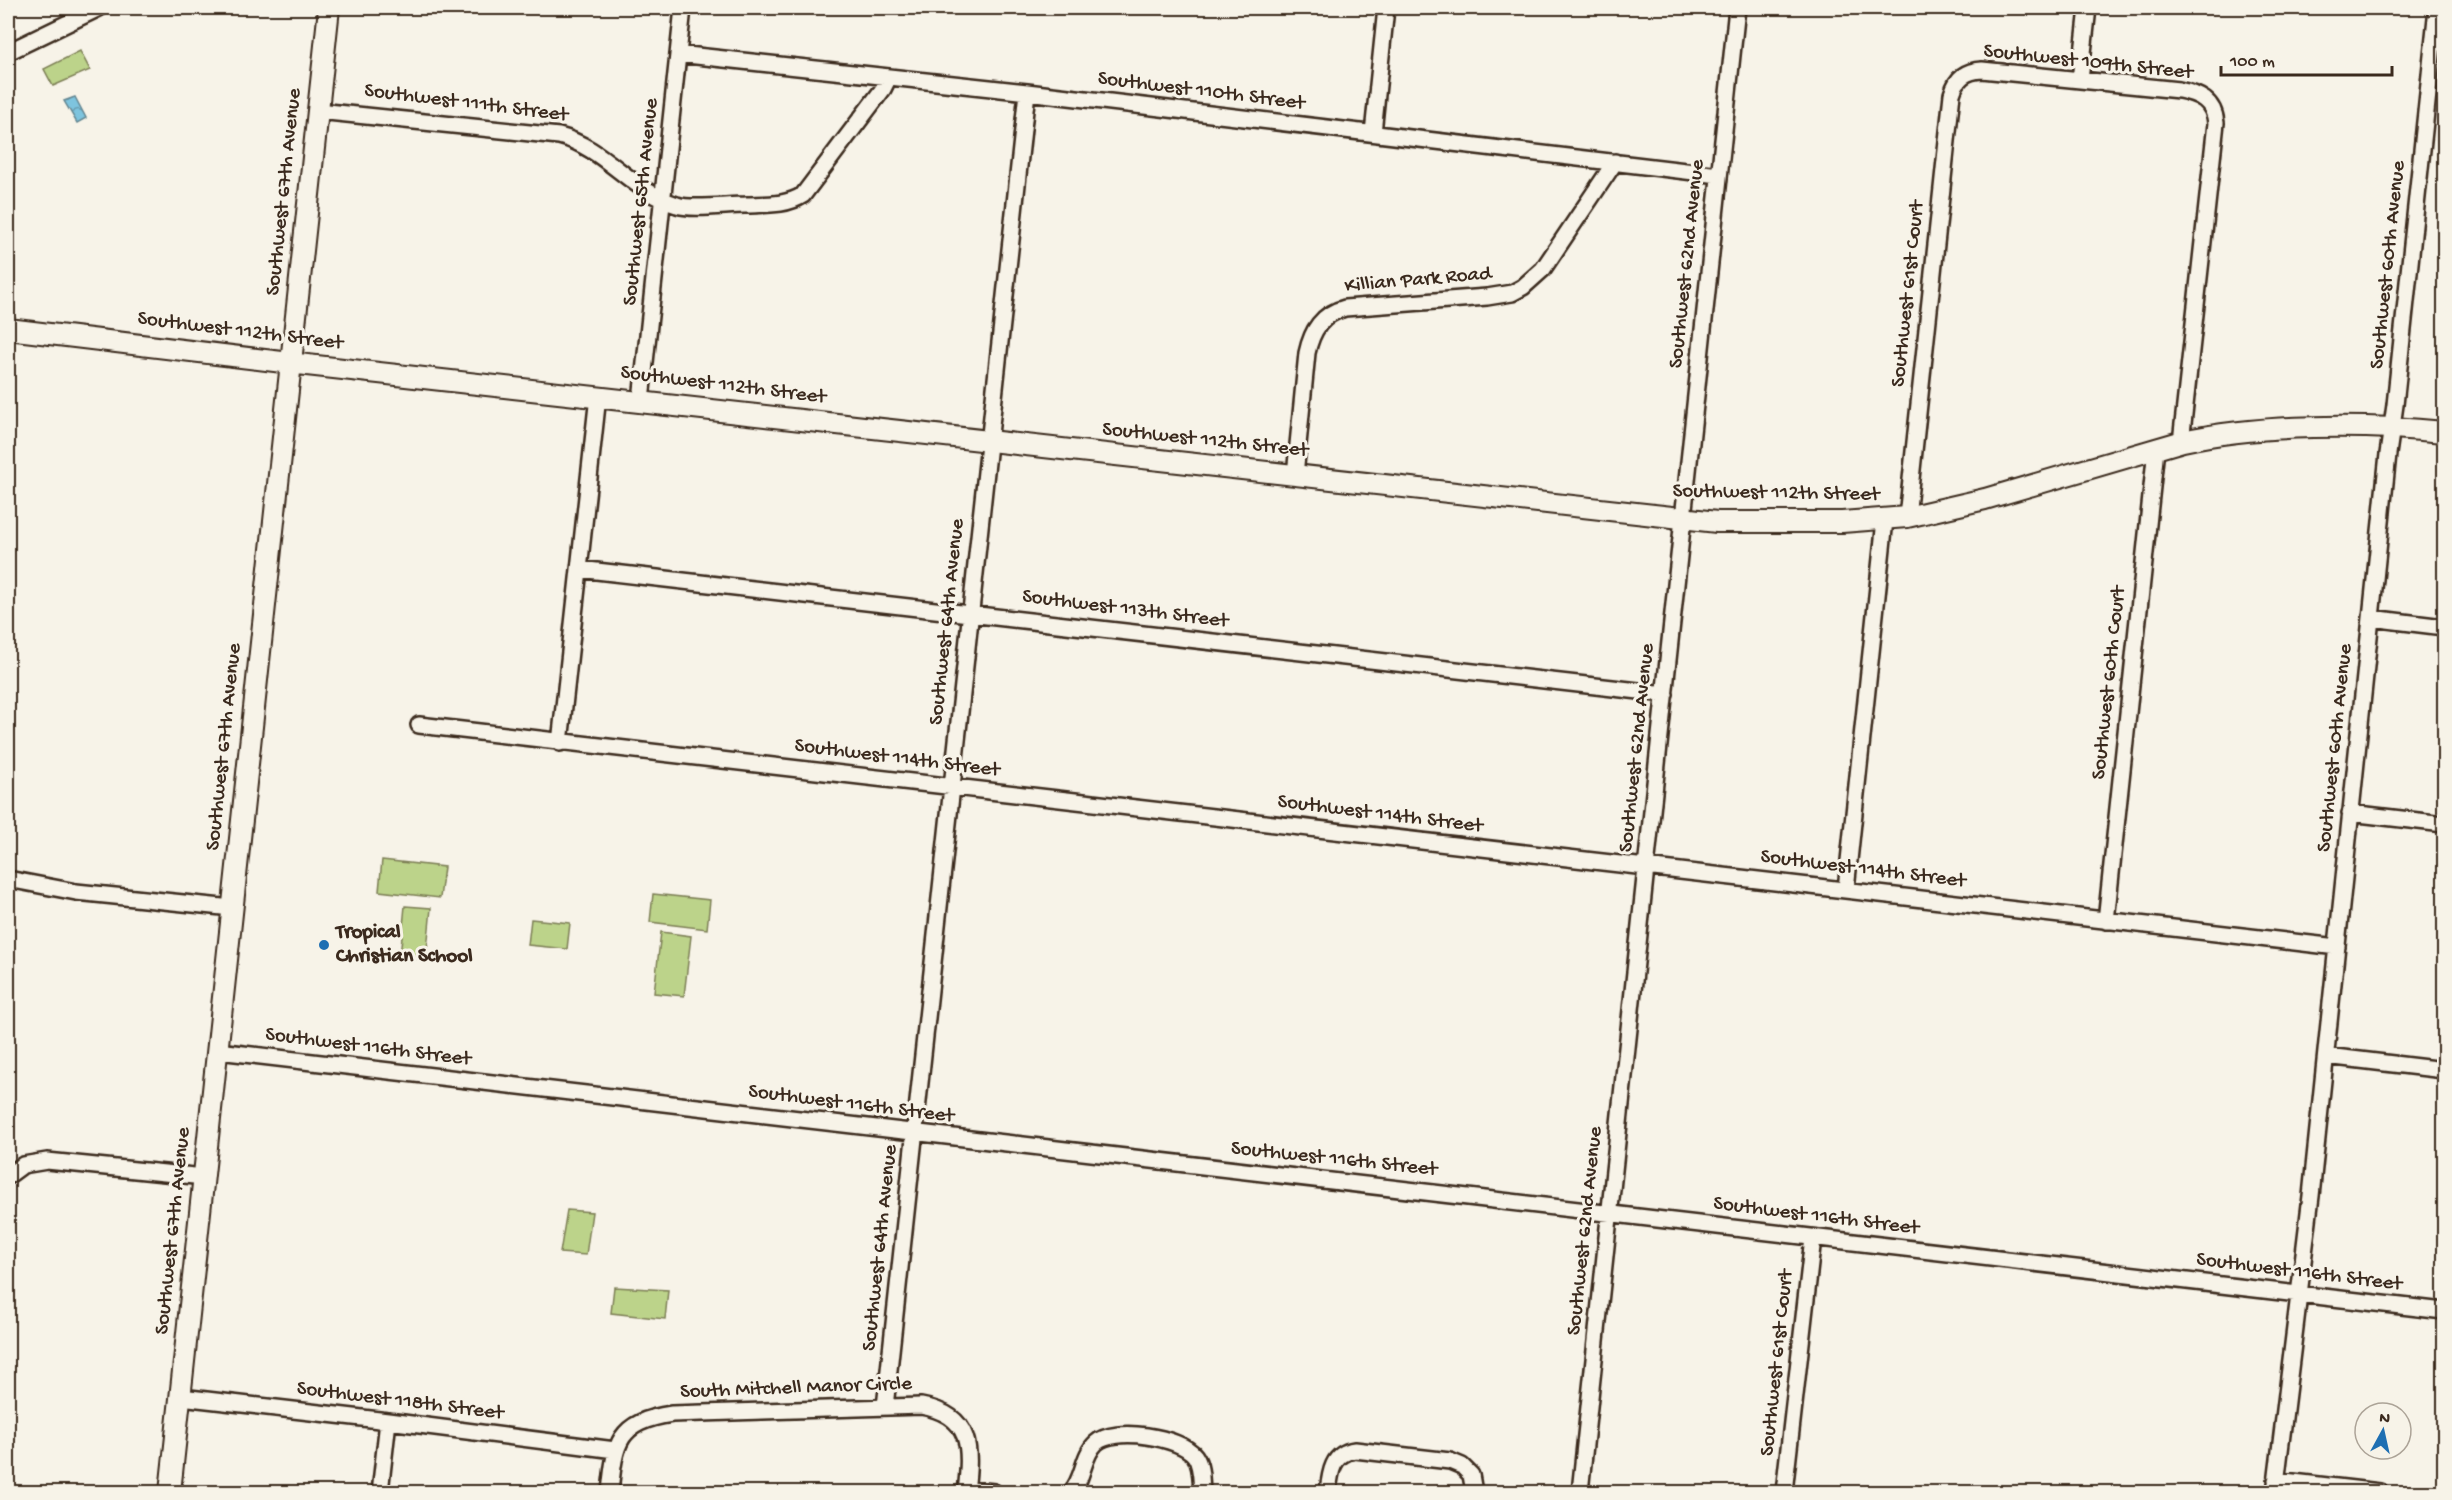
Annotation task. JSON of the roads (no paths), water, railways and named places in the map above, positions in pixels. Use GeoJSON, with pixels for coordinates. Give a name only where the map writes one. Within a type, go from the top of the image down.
{"type":"FeatureCollection","features":[{"type":"Feature","properties":{"kind":"main road","name":"Southwest 67th Avenue"},"geometry":{"type":"LineString","coordinates":[[171,1492],[290,362],[330,8]]}},
{"type":"Feature","properties":{"kind":"main road","name":"Southwest 112th Street"},"geometry":{"type":"LineString","coordinates":[[8,329],[1683,519],[1760,522],[1885,520],[1985,499],[2156,449],[2206,437],[2274,430],[2391,428]]}},
{"type":"Feature","properties":{"kind":"main road"},"geometry":{"type":"LineString","coordinates":[[2391,428],[2445,432]]}},
{"type":"Feature","properties":{"kind":"street"},"geometry":{"type":"LineString","coordinates":[[8,51],[99,8]]}},
{"type":"Feature","properties":{"kind":"street","name":"Southwest 65th Avenue"},"geometry":{"type":"LineString","coordinates":[[641,400],[683,8]]}},
{"type":"Feature","properties":{"kind":"street"},"geometry":{"type":"LineString","coordinates":[[1373,133],[1386,8]]}},
{"type":"Feature","properties":{"kind":"street","name":"Southwest 62nd Avenue"},"geometry":{"type":"LineString","coordinates":[[1580,1492],[1737,8]]}},
{"type":"Feature","properties":{"kind":"street"},"geometry":{"type":"LineString","coordinates":[[2080,80],[2088,8]]}},
{"type":"Feature","properties":{"kind":"street","name":"Southwest 60th Avenue"},"geometry":{"type":"LineString","coordinates":[[2276,1486],[2326,1056],[2437,8]]}},
{"type":"Feature","properties":{"kind":"street","name":"Southwest 110th Street"},"geometry":{"type":"LineString","coordinates":[[678,54],[1027,92],[1719,175]]}},
{"type":"Feature","properties":{"kind":"street","name":"Southwest 109th Street"},"geometry":{"type":"LineString","coordinates":[[1961,77],[1969,72],[1982,70],[2191,92],[2210,104],[2216,123],[2181,442]]}},
{"type":"Feature","properties":{"kind":"street"},"geometry":{"type":"LineString","coordinates":[[663,200],[679,206],[771,204],[795,200],[809,188],[883,89],[888,77]]}},
{"type":"Feature","properties":{"kind":"street","name":"Southwest 61st Court"},"geometry":{"type":"LineString","coordinates":[[1907,517],[1952,94],[1961,77]]}},
{"type":"Feature","properties":{"kind":"street","name":"Southwest 64th Avenue"},"geometry":{"type":"LineString","coordinates":[[885,1407],[1027,92]]}},
{"type":"Feature","properties":{"kind":"street","name":"Southwest 111th Street"},"geometry":{"type":"LineString","coordinates":[[318,111],[559,136],[588,149],[663,200]]}},
{"type":"Feature","properties":{"kind":"street","name":"Killian Park Road"},"geometry":{"type":"LineString","coordinates":[[1295,475],[1307,353],[1312,336],[1322,320],[1335,310],[1345,308],[1487,297],[1512,292],[1523,287],[1542,269],[1615,162]]}},
{"type":"Feature","properties":{"kind":"street"},"geometry":{"type":"LineString","coordinates":[[560,742],[598,396]]}},
{"type":"Feature","properties":{"kind":"street","name":"Southwest 60th Court"},"geometry":{"type":"LineString","coordinates":[[2106,921],[2156,449]]}},
{"type":"Feature","properties":{"kind":"street"},"geometry":{"type":"LineString","coordinates":[[1846,889],[1885,520]]}},
{"type":"Feature","properties":{"kind":"street","name":"Southwest 113th Street"},"geometry":{"type":"LineString","coordinates":[[579,569],[1665,694]]}},
{"type":"Feature","properties":{"kind":"street"},"geometry":{"type":"LineString","coordinates":[[2371,618],[2445,627]]}},
{"type":"Feature","properties":{"kind":"street","name":"Southwest 114th Street"},"geometry":{"type":"LineString","coordinates":[[418,725],[2337,947]]}},
{"type":"Feature","properties":{"kind":"street"},"geometry":{"type":"LineString","coordinates":[[2350,813],[2445,824]]}},
{"type":"Feature","properties":{"kind":"street"},"geometry":{"type":"LineString","coordinates":[[8,879],[76,891],[232,908]]}},
{"type":"Feature","properties":{"kind":"street","name":"Southwest 116th Street"},"geometry":{"type":"LineString","coordinates":[[218,1051],[2445,1311]]}},
{"type":"Feature","properties":{"kind":"street"},"geometry":{"type":"LineString","coordinates":[[2326,1056],[2445,1070]]}},
{"type":"Feature","properties":{"kind":"street"},"geometry":{"type":"LineString","coordinates":[[8,1176],[23,1166],[48,1161],[204,1177]]}},
{"type":"Feature","properties":{"kind":"street","name":"Southwest 61st Court"},"geometry":{"type":"LineString","coordinates":[[1784,1492],[1813,1238]]}},
{"type":"Feature","properties":{"kind":"street","name":"Southwest 118th Street"},"geometry":{"type":"LineString","coordinates":[[181,1397],[388,1420],[615,1450]]}},
{"type":"Feature","properties":{"kind":"street","name":"South Mitchell Manor Circle"},"geometry":{"type":"LineString","coordinates":[[615,1450],[629,1430],[653,1417],[672,1414],[885,1407],[934,1408],[958,1422],[968,1442],[966,1491]]}},
{"type":"Feature","properties":{"kind":"street"},"geometry":{"type":"LineString","coordinates":[[380,1492],[388,1420]]}},
{"type":"Feature","properties":{"kind":"street"},"geometry":{"type":"LineString","coordinates":[[1071,1492],[1080,1479],[1090,1452],[1096,1443],[1104,1438],[1125,1435],[1162,1439],[1184,1446],[1196,1457],[1199,1464],[1202,1492]]}},
{"type":"Feature","properties":{"kind":"street"},"geometry":{"type":"LineString","coordinates":[[610,1492],[615,1450]]}},
{"type":"Feature","properties":{"kind":"street"},"geometry":{"type":"LineString","coordinates":[[1328,1492],[1332,1467],[1341,1454],[1362,1451],[1450,1461],[1468,1470],[1473,1480],[1474,1492]]}},
{"type":"Feature","properties":{"kind":"street"},"geometry":{"type":"LineString","coordinates":[[2276,1486],[2380,1492]]}},
{"type":"Feature","properties":{"kind":"street"},"geometry":{"type":"LineString","coordinates":[[966,1491],[994,1492]]}},
{"type":"Feature","properties":{"kind":"water"},"geometry":{"type":"Polygon","coordinates":[[[75,97],[86,118],[77,123],[64,101],[75,97]]]}},
{"type":"Feature","properties":{"kind":"place","name":"Tropical Christian School"},"geometry":{"type":"Point","coordinates":[324,945]}}]}
